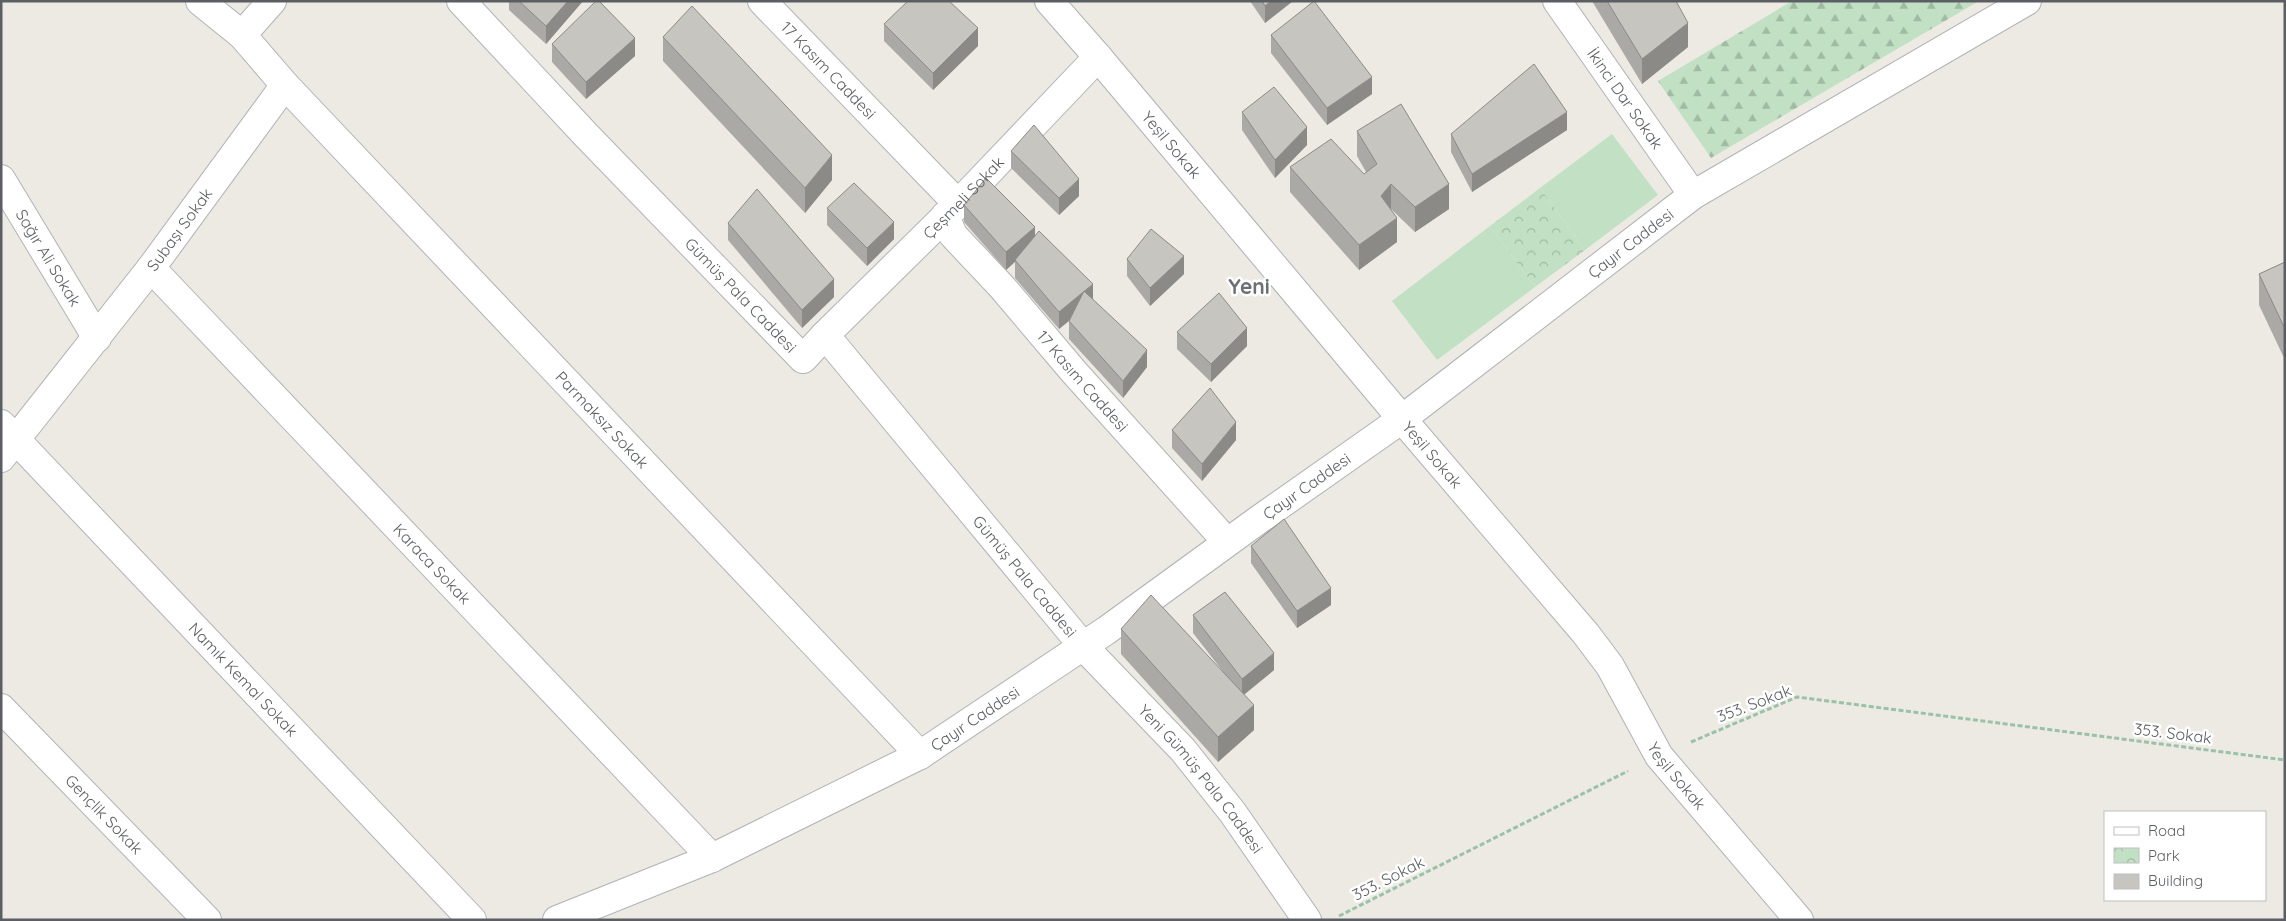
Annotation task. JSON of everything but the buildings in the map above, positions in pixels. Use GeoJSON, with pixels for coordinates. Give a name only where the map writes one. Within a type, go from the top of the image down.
{"type":"FeatureCollection","features":[{"type":"Feature","properties":{"kind":"street"},"geometry":{"type":"LineString","coordinates":[[200,1],[242,35],[285,85]]}},
{"type":"Feature","properties":{"kind":"street"},"geometry":{"type":"LineString","coordinates":[[242,35],[272,1]]}},
{"type":"Feature","properties":{"kind":"street","name":"Gümüş Pala Caddesi"},"geometry":{"type":"LineString","coordinates":[[461,1],[586,135],[802,359],[824,335],[1083,646]]}},
{"type":"Feature","properties":{"kind":"street","name":"17 Kasım Caddesi"},"geometry":{"type":"LineString","coordinates":[[762,1],[952,210],[953,235],[1002,287],[1074,372],[1227,542]]}},
{"type":"Feature","properties":{"kind":"street","name":"Yeşil Sokak"},"geometry":{"type":"LineString","coordinates":[[1049,1],[1586,634],[1610,666],[1659,756],[1799,920]]}},
{"type":"Feature","properties":{"kind":"street","name":"İkinci Dar Sokak"},"geometry":{"type":"LineString","coordinates":[[1557,1],[1693,196]]}},
{"type":"Feature","properties":{"kind":"street","name":"Çayır Caddesi"},"geometry":{"type":"LineString","coordinates":[[557,920],[712,858],[920,755],[1083,646],[1402,419],[1693,196],[2024,2]]}},
{"type":"Feature","properties":{"kind":"street","name":"Çeşmeli Sokak"},"geometry":{"type":"LineString","coordinates":[[824,335],[952,210],[1098,57]]}},
{"type":"Feature","properties":{"kind":"street","name":"Subaşı Sokak"},"geometry":{"type":"LineString","coordinates":[[6,440],[96,338],[151,268],[285,85]]}},
{"type":"Feature","properties":{"kind":"street","name":"Parmaksız Sokak"},"geometry":{"type":"LineString","coordinates":[[285,85],[920,755]]}},
{"type":"Feature","properties":{"kind":"street","name":"Sağır Ali Sokak"},"geometry":{"type":"LineString","coordinates":[[1,179],[96,338]]}},
{"type":"Feature","properties":{"kind":"street","name":"Karaca Sokak"},"geometry":{"type":"LineString","coordinates":[[151,268],[712,858]]}},
{"type":"Feature","properties":{"kind":"street","name":"Namık Kemal Sokak"},"geometry":{"type":"LineString","coordinates":[[6,440],[472,920]]}},
{"type":"Feature","properties":{"kind":"street","name":"Yeni Gümüş Pala Caddesi"},"geometry":{"type":"LineString","coordinates":[[1083,646],[1183,750],[1233,813],[1307,920]]}},
{"type":"Feature","properties":{"kind":"street","name":"Gençlik Sokak"},"geometry":{"type":"LineString","coordinates":[[1,708],[207,920]]}},
{"type":"Feature","properties":{"kind":"path","name":"353. Sokak"},"geometry":{"type":"LineString","coordinates":[[1332,920],[1659,756],[1797,697],[2285,760]]}},
{"type":"Feature","properties":{"kind":"green space"},"geometry":{"type":"Polygon","coordinates":[[[1792,1],[1979,1],[1711,158],[1658,81],[1792,1]]]}},
{"type":"Feature","properties":{"kind":"green space"},"geometry":{"type":"Polygon","coordinates":[[[1612,134],[1658,195],[1585,250],[1540,188],[1612,134]]]}},
{"type":"Feature","properties":{"kind":"green space"},"geometry":{"type":"Polygon","coordinates":[[[1540,188],[1585,250],[1535,287],[1490,226],[1540,188]]]}},
{"type":"Feature","properties":{"kind":"green space"},"geometry":{"type":"Polygon","coordinates":[[[1490,226],[1535,287],[1437,360],[1392,301],[1490,226]]]}},
{"type":"Feature","properties":{"kind":"district","name":"Yeni"},"geometry":{"type":"Point","coordinates":[1249,287]}}]}
